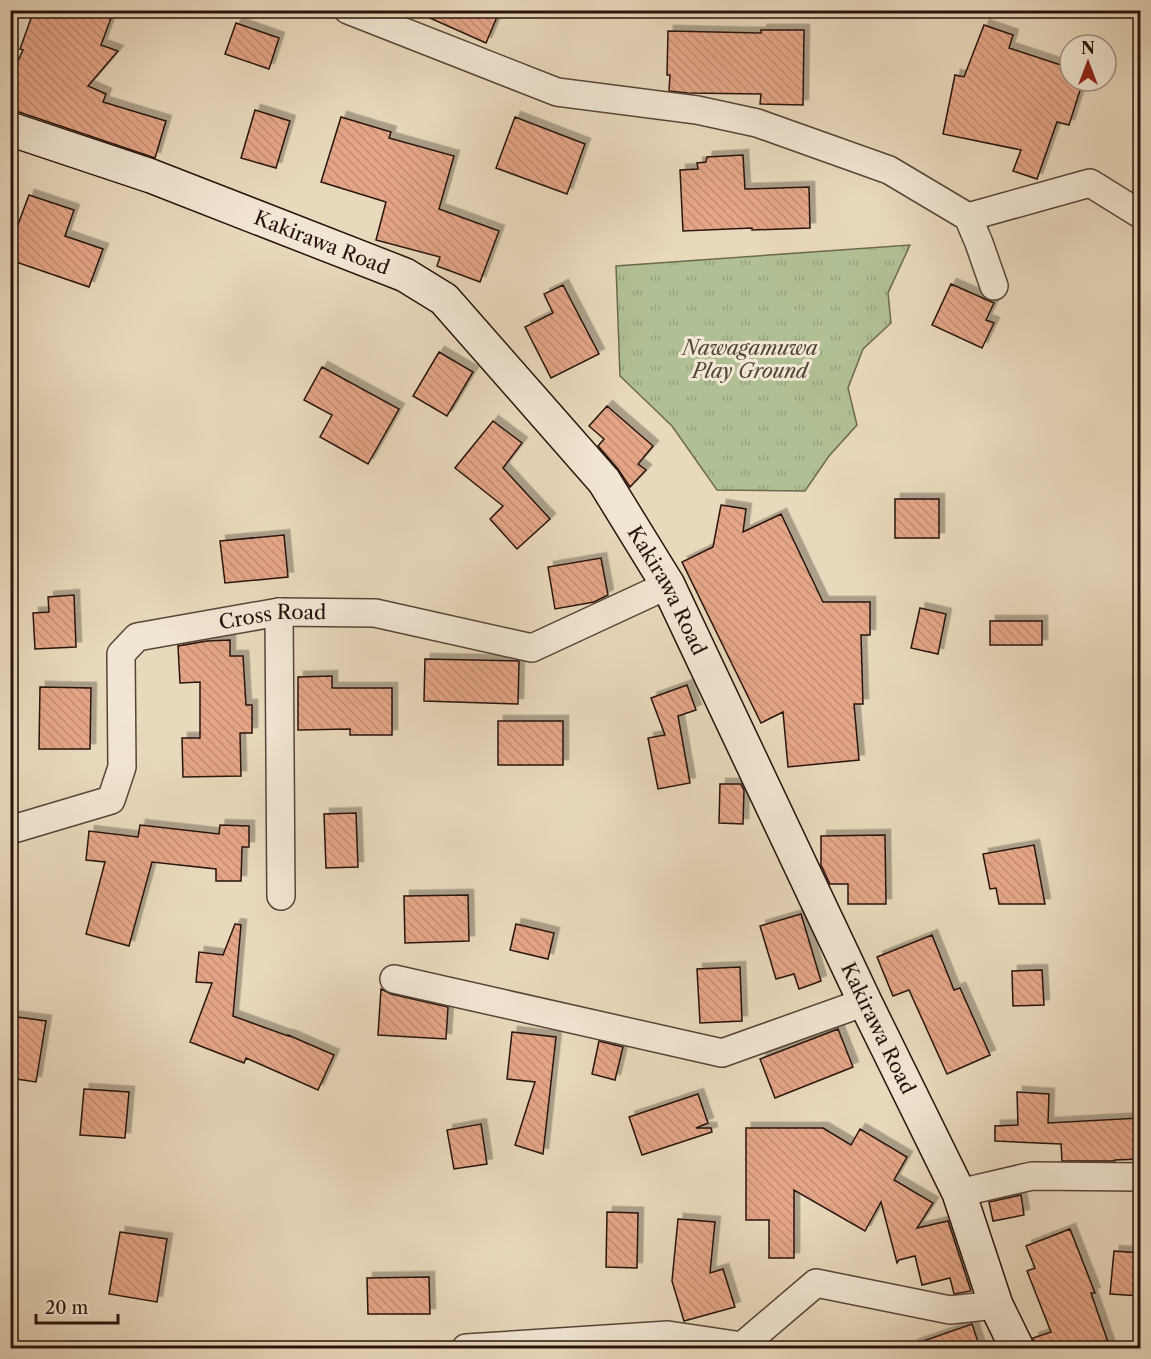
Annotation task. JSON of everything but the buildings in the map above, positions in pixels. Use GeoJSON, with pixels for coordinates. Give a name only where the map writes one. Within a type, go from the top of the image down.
{"type":"FeatureCollection","features":[{"type":"Feature","properties":{"kind":"street"},"geometry":{"type":"LineString","coordinates":[[348,10],[557,92],[696,110],[757,123],[889,170],[968,217],[994,286]]}},
{"type":"Feature","properties":{"kind":"street","name":"Kakirawa Road"},"geometry":{"type":"LineString","coordinates":[[10,129],[151,176],[405,275],[444,299],[604,481],[668,585],[958,1193],[996,1305],[1017,1348]]}},
{"type":"Feature","properties":{"kind":"street"},"geometry":{"type":"LineString","coordinates":[[968,217],[1090,183],[1140,214]]}},
{"type":"Feature","properties":{"kind":"street","name":"Cross Road"},"geometry":{"type":"LineString","coordinates":[[10,830],[111,800],[122,767],[121,654],[137,637],[279,612],[375,613],[532,648],[668,585]]}},
{"type":"Feature","properties":{"kind":"street"},"geometry":{"type":"LineString","coordinates":[[279,612],[281,896]]}},
{"type":"Feature","properties":{"kind":"street"},"geometry":{"type":"LineString","coordinates":[[394,980],[722,1053],[865,1002]]}},
{"type":"Feature","properties":{"kind":"street"},"geometry":{"type":"LineString","coordinates":[[958,1193],[1032,1176],[1140,1177]]}},
{"type":"Feature","properties":{"kind":"street"},"geometry":{"type":"LineString","coordinates":[[466,1348],[668,1335],[742,1347],[816,1282],[950,1310],[996,1305]]}},
{"type":"Feature","properties":{"kind":"green space","name":"Nawagamuwa Play Ground"},"geometry":{"type":"Polygon","coordinates":[[[910,245],[888,293],[891,323],[863,349],[848,388],[857,425],[829,456],[805,491],[717,490],[672,426],[620,376],[616,266],[910,245]]]}}]}
